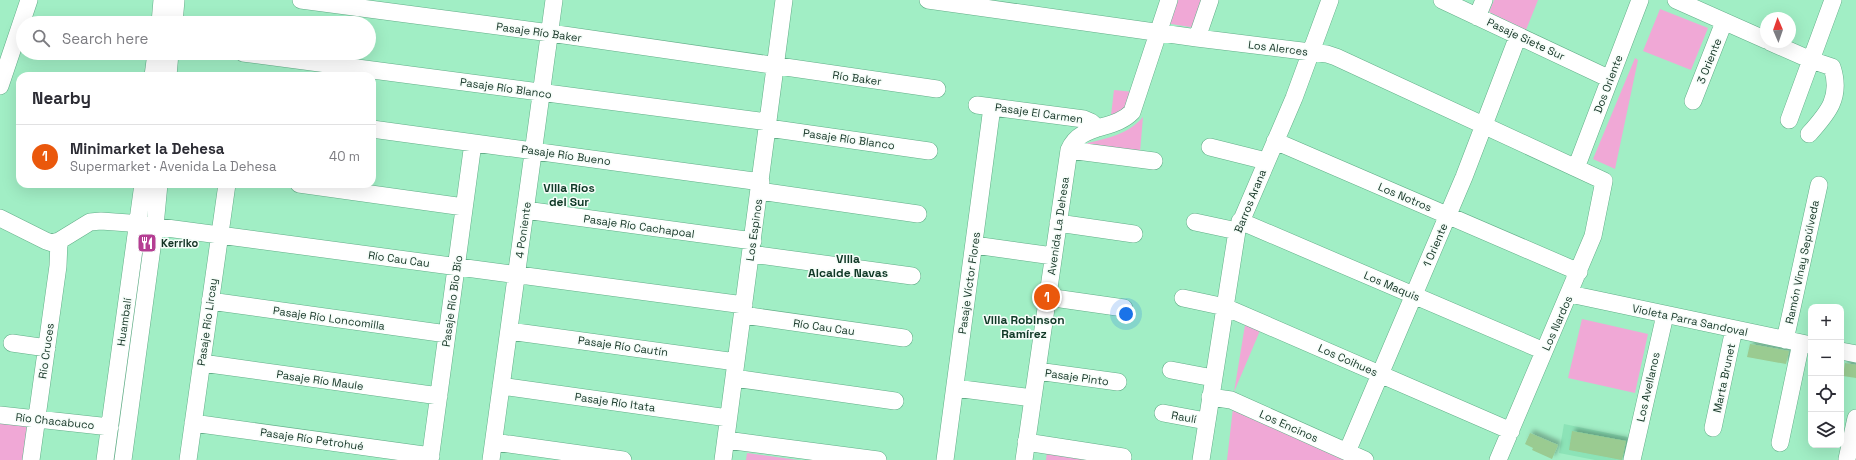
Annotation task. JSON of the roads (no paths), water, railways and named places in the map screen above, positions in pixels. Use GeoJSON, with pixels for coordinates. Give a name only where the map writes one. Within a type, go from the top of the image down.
{"type":"FeatureCollection","features":[{"type":"Feature","properties":{"kind":"street"},"geometry":{"type":"LineString","coordinates":[[24,16],[29,0]]}},
{"type":"Feature","properties":{"kind":"street"},"geometry":{"type":"LineString","coordinates":[[161,16],[162,0]]}},
{"type":"Feature","properties":{"kind":"street"},"geometry":{"type":"LineString","coordinates":[[175,16],[176,0]]}},
{"type":"Feature","properties":{"kind":"street","name":"Pasaje Río Baker"},"geometry":{"type":"LineString","coordinates":[[301,0],[550,33],[776,66]]}},
{"type":"Feature","properties":{"kind":"street","name":"4 Poniente"},"geometry":{"type":"LineString","coordinates":[[491,460],[554,0]]}},
{"type":"Feature","properties":{"kind":"street","name":"Los Espinos"},"geometry":{"type":"LineString","coordinates":[[723,460],[784,0]]}},
{"type":"Feature","properties":{"kind":"street","name":"Los Alerces"},"geometry":{"type":"LineString","coordinates":[[928,0],[957,2],[1197,38],[1336,56],[1604,181]]}},
{"type":"Feature","properties":{"kind":"street","name":"Avenida La Dehesa"},"geometry":{"type":"LineString","coordinates":[[1024,460],[1069,150],[1079,135],[1121,120],[1132,112],[1169,0]]}},
{"type":"Feature","properties":{"kind":"street"},"geometry":{"type":"LineString","coordinates":[[1197,38],[1210,0]]}},
{"type":"Feature","properties":{"kind":"street","name":"Barros Arana"},"geometry":{"type":"LineString","coordinates":[[1201,460],[1206,421],[1239,226],[1311,53],[1330,0]]}},
{"type":"Feature","properties":{"kind":"street","name":"Pasaje Siete Sur"},"geometry":{"type":"LineString","coordinates":[[1442,0],[1610,78]]}},
{"type":"Feature","properties":{"kind":"street"},"geometry":{"type":"LineString","coordinates":[[1477,17],[1484,0]]}},
{"type":"Feature","properties":{"kind":"street","name":"Dos Oriente"},"geometry":{"type":"LineString","coordinates":[[1576,168],[1640,0]]}},
{"type":"Feature","properties":{"kind":"street"},"geometry":{"type":"LineString","coordinates":[[1676,0],[1760,37]]}},
{"type":"Feature","properties":{"kind":"street"},"geometry":{"type":"LineString","coordinates":[[1789,120],[1833,0]]}},
{"type":"Feature","properties":{"kind":"street","name":"3 Oriente"},"geometry":{"type":"LineString","coordinates":[[1693,101],[1724,22]]}},
{"type":"Feature","properties":{"kind":"street","name":"1 Oriente"},"geometry":{"type":"LineString","coordinates":[[1347,452],[1448,215],[1518,36]]}},
{"type":"Feature","properties":{"kind":"street"},"geometry":{"type":"LineString","coordinates":[[0,86],[16,39]]}},
{"type":"Feature","properties":{"kind":"street"},"geometry":{"type":"LineString","coordinates":[[1784,48],[1832,67],[1836,80],[1834,99],[1825,116],[1809,134]]}},
{"type":"Feature","properties":{"kind":"street"},"geometry":{"type":"LineString","coordinates":[[154,72],[155,60]]}},
{"type":"Feature","properties":{"kind":"street"},"geometry":{"type":"LineString","coordinates":[[168,72],[169,60]]}},
{"type":"Feature","properties":{"kind":"street","name":"Pasaje Río Blanco"},"geometry":{"type":"LineString","coordinates":[[297,60],[542,92],[768,125],[930,151]]}},
{"type":"Feature","properties":{"kind":"street","name":"Río Baker"},"geometry":{"type":"LineString","coordinates":[[776,66],[937,89]]}},
{"type":"Feature","properties":{"kind":"street","name":"Pasaje El Carmen"},"geometry":{"type":"LineString","coordinates":[[984,106],[1084,119],[1091,122],[1098,128]]}},
{"type":"Feature","properties":{"kind":"street","name":"Pasaje Víctor Flores"},"geometry":{"type":"LineString","coordinates":[[945,460],[974,246],[984,106]]}},
{"type":"Feature","properties":{"kind":"street","name":"Pasaje Río Bueno"},"geometry":{"type":"LineString","coordinates":[[376,130],[534,151],[918,214]]}},
{"type":"Feature","properties":{"kind":"street","name":"Los Notros"},"geometry":{"type":"LineString","coordinates":[[1275,141],[1579,272]]}},
{"type":"Feature","properties":{"kind":"street","name":"Pasaje Río Bio Bio"},"geometry":{"type":"LineString","coordinates":[[430,458],[473,143]]}},
{"type":"Feature","properties":{"kind":"street"},"geometry":{"type":"LineString","coordinates":[[1210,147],[1266,162]]}},
{"type":"Feature","properties":{"kind":"street"},"geometry":{"type":"LineString","coordinates":[[1069,150],[1154,160]]}},
{"type":"Feature","properties":{"kind":"street","name":"Los Nardos"},"geometry":{"type":"LineString","coordinates":[[1498,460],[1570,294],[1593,236],[1604,181]]}},
{"type":"Feature","properties":{"kind":"street","name":"Ramón Vinay Sepúlveda"},"geometry":{"type":"LineString","coordinates":[[1780,443],[1799,342],[1819,185]]}},
{"type":"Feature","properties":{"kind":"street","name":"Huambalí"},"geometry":{"type":"LineString","coordinates":[[123,460],[147,225],[143,188]]}},
{"type":"Feature","properties":{"kind":"street","name":"Huambalí"},"geometry":{"type":"LineString","coordinates":[[105,460],[147,225],[158,188]]}},
{"type":"Feature","properties":{"kind":"street","name":"Pasaje Río Lircay"},"geometry":{"type":"LineString","coordinates":[[188,460],[226,188]]}},
{"type":"Feature","properties":{"kind":"street"},"geometry":{"type":"LineString","coordinates":[[328,188],[464,207]]}},
{"type":"Feature","properties":{"kind":"street","name":"Pasaje Río Cachapoal"},"geometry":{"type":"LineString","coordinates":[[525,210],[912,276]]}},
{"type":"Feature","properties":{"kind":"street"},"geometry":{"type":"LineString","coordinates":[[0,219],[46,241],[52,243],[59,241]]}},
{"type":"Feature","properties":{"kind":"street","name":"Río Cau Cau"},"geometry":{"type":"LineString","coordinates":[[59,241],[90,222],[101,221],[147,225],[219,236],[516,275],[743,310],[904,338]]}},
{"type":"Feature","properties":{"kind":"street","name":"Los Maquis"},"geometry":{"type":"LineString","coordinates":[[1196,222],[1239,226],[1414,295],[1544,351]]}},
{"type":"Feature","properties":{"kind":"street"},"geometry":{"type":"LineString","coordinates":[[1058,223],[1134,234]]}},
{"type":"Feature","properties":{"kind":"street","name":"Río Cruces"},"geometry":{"type":"LineString","coordinates":[[31,460],[58,266],[59,241]]}},
{"type":"Feature","properties":{"kind":"street"},"geometry":{"type":"LineString","coordinates":[[974,246],[1053,256]]}},
{"type":"Feature","properties":{"kind":"street","name":"Violeta Parra Sandoval"},"geometry":{"type":"LineString","coordinates":[[1570,294],[1799,342]]}},
{"type":"Feature","properties":{"kind":"street"},"geometry":{"type":"LineString","coordinates":[[1047,296],[1124,308]]}},
{"type":"Feature","properties":{"kind":"street","name":"Los Coihues"},"geometry":{"type":"LineString","coordinates":[[1182,298],[1225,307],[1510,431]]}},
{"type":"Feature","properties":{"kind":"street","name":"Pasaje Río Loncomilla"},"geometry":{"type":"LineString","coordinates":[[210,301],[447,334]]}},
{"type":"Feature","properties":{"kind":"street","name":"Los Avellanos"},"geometry":{"type":"LineString","coordinates":[[1632,460],[1665,315]]}},
{"type":"Feature","properties":{"kind":"street","name":"Marta Brunet"},"geometry":{"type":"LineString","coordinates":[[1713,428],[1734,329]]}},
{"type":"Feature","properties":{"kind":"street","name":"Pasaje Río Cautín"},"geometry":{"type":"LineString","coordinates":[[509,331],[735,370],[895,402]]}},
{"type":"Feature","properties":{"kind":"street"},"geometry":{"type":"LineString","coordinates":[[12,343],[47,348]]}},
{"type":"Feature","properties":{"kind":"street"},"geometry":{"type":"LineString","coordinates":[[1844,352],[1856,354]]}},
{"type":"Feature","properties":{"kind":"street","name":"Pasaje Río Maule"},"geometry":{"type":"LineString","coordinates":[[202,363],[439,396]]}},
{"type":"Feature","properties":{"kind":"street"},"geometry":{"type":"LineString","coordinates":[[1171,370],[1213,378]]}},
{"type":"Feature","properties":{"kind":"street","name":"Pasaje Pinto"},"geometry":{"type":"LineString","coordinates":[[1037,371],[1118,382]]}},
{"type":"Feature","properties":{"kind":"street","name":"Pasaje Río Itata"},"geometry":{"type":"LineString","coordinates":[[501,386],[728,418]]}},
{"type":"Feature","properties":{"kind":"street"},"geometry":{"type":"LineString","coordinates":[[955,388],[1033,398]]}},
{"type":"Feature","properties":{"kind":"street","name":"Los Encinos"},"geometry":{"type":"LineString","coordinates":[[1210,397],[1231,400],[1365,460]]}},
{"type":"Feature","properties":{"kind":"street","name":"Raulí"},"geometry":{"type":"LineString","coordinates":[[1163,413],[1206,421]]}},
{"type":"Feature","properties":{"kind":"street","name":"Río Chacabuco"},"geometry":{"type":"LineString","coordinates":[[0,415],[110,427]]}},
{"type":"Feature","properties":{"kind":"street"},"geometry":{"type":"LineString","coordinates":[[1847,459],[1856,418]]}},
{"type":"Feature","properties":{"kind":"street","name":"Pasaje Río Petrohué"},"geometry":{"type":"LineString","coordinates":[[193,423],[430,458]]}},
{"type":"Feature","properties":{"kind":"street"},"geometry":{"type":"LineString","coordinates":[[726,440],[878,460]]}},
{"type":"Feature","properties":{"kind":"street"},"geometry":{"type":"LineString","coordinates":[[494,442],[622,460]]}},
{"type":"Feature","properties":{"kind":"street"},"geometry":{"type":"LineString","coordinates":[[1026,442],[1123,457]]}},
{"type":"Feature","properties":{"kind":"place","name":"Kerriko"},"geometry":{"type":"Point","coordinates":[147,243]}},
{"type":"Feature","properties":{"kind":"place","name":"Minimarket la Dehesa"},"geometry":{"type":"Point","coordinates":[1047,297]}},
{"type":"Feature","properties":{"kind":"district","name":"Villa Ríos del Sur"},"geometry":{"type":"Point","coordinates":[569,195]}},
{"type":"Feature","properties":{"kind":"district","name":"Villa Alcalde Navas"},"geometry":{"type":"Point","coordinates":[848,266]}},
{"type":"Feature","properties":{"kind":"district","name":"Villa Robinson Ramírez"},"geometry":{"type":"Point","coordinates":[1024,327]}}]}
